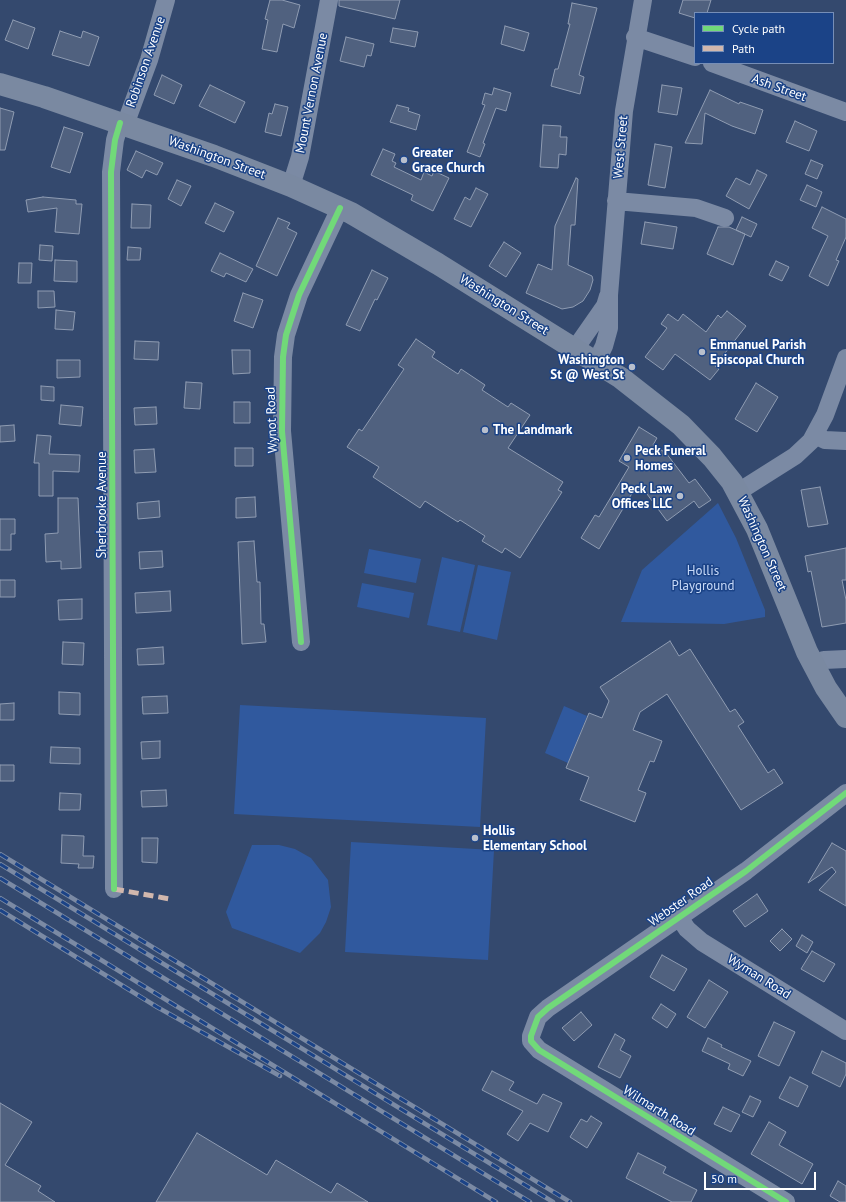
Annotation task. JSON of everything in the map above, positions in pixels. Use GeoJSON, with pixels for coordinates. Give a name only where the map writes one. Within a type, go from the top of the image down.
{"type":"FeatureCollection","features":[{"type":"Feature","properties":{"kind":"main road","name":"Washington Street"},"geometry":{"type":"LineString","coordinates":[[0,84],[44,97],[219,158],[291,186],[340,208],[382,230],[621,378],[681,425],[716,461],[738,492],[757,529],[813,664],[828,691],[846,717]]}},
{"type":"Feature","properties":{"kind":"street","name":"Robinson Avenue"},"geometry":{"type":"LineString","coordinates":[[122,124],[151,55],[166,0]]}},
{"type":"Feature","properties":{"kind":"street","name":"Mount Vernon Avenue"},"geometry":{"type":"LineString","coordinates":[[291,186],[300,157],[329,0]]}},
{"type":"Feature","properties":{"kind":"street","name":"West Street"},"geometry":{"type":"LineString","coordinates":[[596,362],[604,346],[609,328],[608,295],[624,111],[635,37],[643,0]]}},
{"type":"Feature","properties":{"kind":"street"},"geometry":{"type":"LineString","coordinates":[[635,37],[694,57]]}},
{"type":"Feature","properties":{"kind":"street","name":"Ash Street"},"geometry":{"type":"LineString","coordinates":[[715,64],[846,112]]}},
{"type":"Feature","properties":{"kind":"street","name":"Sherbrooke Avenue"},"geometry":{"type":"LineString","coordinates":[[114,889],[111,172],[115,140],[122,124]]}},
{"type":"Feature","properties":{"kind":"street"},"geometry":{"type":"LineString","coordinates":[[616,201],[696,208],[725,218]]}},
{"type":"Feature","properties":{"kind":"street","name":"Wynot Road"},"geometry":{"type":"LineString","coordinates":[[301,642],[283,437],[283,357],[286,335],[299,295],[340,208]]}},
{"type":"Feature","properties":{"kind":"street","name":"West Street"},"geometry":{"type":"LineString","coordinates":[[575,349],[604,306],[608,295]]}},
{"type":"Feature","properties":{"kind":"street"},"geometry":{"type":"LineString","coordinates":[[738,492],[801,451],[815,435],[825,415],[846,358]]}},
{"type":"Feature","properties":{"kind":"street"},"geometry":{"type":"LineString","coordinates":[[815,435],[825,440],[846,441]]}},
{"type":"Feature","properties":{"kind":"street"},"geometry":{"type":"LineString","coordinates":[[813,664],[824,660],[846,659]]}},
{"type":"Feature","properties":{"kind":"street","name":"Webster Road"},"geometry":{"type":"LineString","coordinates":[[532,1030],[538,1018],[548,1008],[749,868],[846,793]]}},
{"type":"Feature","properties":{"kind":"street","name":"Wyman Road"},"geometry":{"type":"LineString","coordinates":[[679,917],[687,929],[702,942],[846,1031]]}},
{"type":"Feature","properties":{"kind":"street","name":"Wilmarth Road"},"geometry":{"type":"LineString","coordinates":[[532,1030],[531,1041],[539,1050],[786,1202]]}},
{"type":"Feature","properties":{"kind":"green space","name":"Hollis Playground"},"geometry":{"type":"Polygon","coordinates":[[[718,503],[736,538],[765,610],[765,617],[724,624],[621,622],[642,570],[718,503]]]}},
{"type":"Feature","properties":{"kind":"green space"},"geometry":{"type":"Polygon","coordinates":[[[369,549],[421,559],[416,583],[364,573],[369,549]]]}},
{"type":"Feature","properties":{"kind":"green space"},"geometry":{"type":"Polygon","coordinates":[[[442,557],[475,565],[460,632],[427,625],[442,557]]]}},
{"type":"Feature","properties":{"kind":"green space"},"geometry":{"type":"Polygon","coordinates":[[[478,565],[511,572],[497,640],[463,632],[478,565]]]}},
{"type":"Feature","properties":{"kind":"green space"},"geometry":{"type":"Polygon","coordinates":[[[362,583],[414,593],[409,618],[357,607],[362,583]]]}},
{"type":"Feature","properties":{"kind":"green space"},"geometry":{"type":"Polygon","coordinates":[[[240,705],[486,718],[480,827],[234,814],[240,705]]]}},
{"type":"Feature","properties":{"kind":"green space"},"geometry":{"type":"Polygon","coordinates":[[[564,706],[587,716],[568,763],[545,753],[564,706]]]}},
{"type":"Feature","properties":{"kind":"green space"},"geometry":{"type":"Polygon","coordinates":[[[351,842],[494,850],[488,960],[345,952],[351,842]]]}},
{"type":"Feature","properties":{"kind":"green space"},"geometry":{"type":"Polygon","coordinates":[[[252,845],[279,845],[295,849],[311,858],[328,880],[331,907],[326,922],[320,933],[300,953],[232,928],[226,912],[252,845]]]}},
{"type":"Feature","properties":{"kind":"building"},"geometry":{"type":"Polygon","coordinates":[[[270,0],[282,0],[300,5],[294,28],[283,24],[277,52],[262,49],[268,20],[265,19],[270,0]]]}},
{"type":"Feature","properties":{"kind":"building"},"geometry":{"type":"Polygon","coordinates":[[[339,0],[400,0],[395,19],[339,6],[339,0]]]}},
{"type":"Feature","properties":{"kind":"building"},"geometry":{"type":"Polygon","coordinates":[[[683,0],[711,0],[707,12],[694,12],[694,18],[679,13],[683,0]]]}},
{"type":"Feature","properties":{"kind":"building"},"geometry":{"type":"Polygon","coordinates":[[[572,3],[597,8],[579,75],[584,77],[580,94],[551,86],[555,69],[558,69],[570,24],[568,24],[572,3]]]}},
{"type":"Feature","properties":{"kind":"building"},"geometry":{"type":"Polygon","coordinates":[[[13,20],[35,28],[28,49],[5,40],[13,20]]]}},
{"type":"Feature","properties":{"kind":"building"},"geometry":{"type":"Polygon","coordinates":[[[505,26],[529,33],[524,51],[501,44],[505,26]]]}},
{"type":"Feature","properties":{"kind":"building"},"geometry":{"type":"Polygon","coordinates":[[[393,28],[418,32],[415,47],[390,42],[393,28]]]}},
{"type":"Feature","properties":{"kind":"building"},"geometry":{"type":"Polygon","coordinates":[[[60,31],[81,38],[83,31],[99,37],[89,66],[52,55],[60,31]]]}},
{"type":"Feature","properties":{"kind":"building"},"geometry":{"type":"Polygon","coordinates":[[[346,37],[374,44],[371,56],[367,55],[364,67],[340,61],[346,37]]]}},
{"type":"Feature","properties":{"kind":"building"},"geometry":{"type":"Polygon","coordinates":[[[162,75],[182,85],[174,104],[154,95],[162,75]]]}},
{"type":"Feature","properties":{"kind":"building"},"geometry":{"type":"Polygon","coordinates":[[[210,85],[245,102],[235,123],[199,106],[210,85]]]}},
{"type":"Feature","properties":{"kind":"building"},"geometry":{"type":"Polygon","coordinates":[[[662,85],[682,88],[677,115],[658,112],[662,85]]]}},
{"type":"Feature","properties":{"kind":"building"},"geometry":{"type":"Polygon","coordinates":[[[494,88],[511,93],[506,111],[496,108],[483,143],[485,144],[480,157],[467,152],[485,105],[482,104],[485,93],[492,95],[494,88]]]}},
{"type":"Feature","properties":{"kind":"building"},"geometry":{"type":"Polygon","coordinates":[[[710,90],[739,104],[740,102],[763,110],[755,134],[732,126],[705,113],[702,144],[685,143],[710,90]]]}},
{"type":"Feature","properties":{"kind":"building"},"geometry":{"type":"Polygon","coordinates":[[[275,104],[288,107],[281,136],[265,132],[269,113],[272,114],[275,104]]]}},
{"type":"Feature","properties":{"kind":"building"},"geometry":{"type":"Polygon","coordinates":[[[397,105],[409,108],[408,111],[420,115],[416,130],[390,122],[397,105]]]}},
{"type":"Feature","properties":{"kind":"building"},"geometry":{"type":"Polygon","coordinates":[[[0,108],[14,112],[5,150],[0,150],[0,108]]]}},
{"type":"Feature","properties":{"kind":"building"},"geometry":{"type":"Polygon","coordinates":[[[795,121],[817,131],[809,151],[786,142],[795,121]]]}},
{"type":"Feature","properties":{"kind":"building"},"geometry":{"type":"Polygon","coordinates":[[[543,125],[561,126],[560,137],[567,137],[566,155],[559,154],[558,168],[540,167],[543,125]]]}},
{"type":"Feature","properties":{"kind":"building"},"geometry":{"type":"Polygon","coordinates":[[[64,127],[83,133],[70,173],[51,167],[64,127]]]}},
{"type":"Feature","properties":{"kind":"building"},"geometry":{"type":"Polygon","coordinates":[[[655,144],[672,147],[665,188],[648,185],[655,144]]]}},
{"type":"Feature","properties":{"kind":"building"},"geometry":{"type":"Polygon","coordinates":[[[383,149],[395,154],[392,161],[396,163],[394,167],[421,180],[424,172],[432,176],[434,171],[449,178],[433,211],[411,200],[413,195],[371,175],[383,149]]]}},
{"type":"Feature","properties":{"kind":"building"},"geometry":{"type":"Polygon","coordinates":[[[136,151],[163,163],[157,175],[146,170],[142,178],[127,170],[136,151]]]}},
{"type":"Feature","properties":{"kind":"building"},"geometry":{"type":"Polygon","coordinates":[[[811,160],[823,165],[817,179],[805,174],[811,160]]]}},
{"type":"Feature","properties":{"kind":"building"},"geometry":{"type":"Polygon","coordinates":[[[757,170],[767,175],[749,209],[726,196],[736,178],[750,185],[757,170]]]}},
{"type":"Feature","properties":{"kind":"building"},"geometry":{"type":"Polygon","coordinates":[[[576,178],[578,179],[575,225],[571,225],[568,265],[592,276],[593,280],[590,290],[583,301],[573,307],[562,309],[526,293],[538,264],[552,270],[555,226],[576,178]]]}},
{"type":"Feature","properties":{"kind":"building"},"geometry":{"type":"Polygon","coordinates":[[[177,180],[191,186],[181,206],[168,199],[177,180]]]}},
{"type":"Feature","properties":{"kind":"building"},"geometry":{"type":"Polygon","coordinates":[[[807,185],[822,192],[816,207],[800,200],[807,185]]]}},
{"type":"Feature","properties":{"kind":"building"},"geometry":{"type":"Polygon","coordinates":[[[476,188],[488,194],[471,227],[454,219],[465,197],[470,200],[476,188]]]}},
{"type":"Feature","properties":{"kind":"building"},"geometry":{"type":"Polygon","coordinates":[[[43,197],[76,200],[76,204],[82,204],[79,234],[55,232],[57,208],[28,212],[26,200],[43,197]]]}},
{"type":"Feature","properties":{"kind":"building"},"geometry":{"type":"Polygon","coordinates":[[[215,203],[234,212],[224,232],[205,223],[215,203]]]}},
{"type":"Feature","properties":{"kind":"building"},"geometry":{"type":"Polygon","coordinates":[[[132,204],[151,205],[150,228],[131,228],[132,204]]]}},
{"type":"Feature","properties":{"kind":"building"},"geometry":{"type":"Polygon","coordinates":[[[822,207],[846,219],[846,237],[836,260],[839,261],[828,286],[809,276],[828,236],[812,228],[822,207]]]}},
{"type":"Feature","properties":{"kind":"building"},"geometry":{"type":"Polygon","coordinates":[[[742,217],[757,224],[751,237],[736,230],[742,217]]]}},
{"type":"Feature","properties":{"kind":"building"},"geometry":{"type":"Polygon","coordinates":[[[278,218],[290,223],[287,228],[297,233],[277,276],[256,266],[278,218]]]}},
{"type":"Feature","properties":{"kind":"building"},"geometry":{"type":"Polygon","coordinates":[[[645,222],[677,227],[673,249],[641,244],[645,222]]]}},
{"type":"Feature","properties":{"kind":"building"},"geometry":{"type":"Polygon","coordinates":[[[718,227],[729,227],[745,234],[733,265],[707,254],[718,227]]]}},
{"type":"Feature","properties":{"kind":"building"},"geometry":{"type":"Polygon","coordinates":[[[504,242],[521,253],[506,277],[489,266],[504,242]]]}},
{"type":"Feature","properties":{"kind":"building"},"geometry":{"type":"Polygon","coordinates":[[[40,245],[53,246],[52,261],[39,260],[40,245]]]}},
{"type":"Feature","properties":{"kind":"building"},"geometry":{"type":"Polygon","coordinates":[[[128,247],[141,248],[140,260],[127,260],[128,247]]]}},
{"type":"Feature","properties":{"kind":"building"},"geometry":{"type":"Polygon","coordinates":[[[220,253],[253,269],[246,282],[226,273],[224,277],[211,271],[220,253]]]}},
{"type":"Feature","properties":{"kind":"building"},"geometry":{"type":"Polygon","coordinates":[[[55,260],[77,261],[77,282],[54,281],[55,260]]]}},
{"type":"Feature","properties":{"kind":"building"},"geometry":{"type":"Polygon","coordinates":[[[776,261],[789,267],[782,281],[769,275],[776,261]]]}},
{"type":"Feature","properties":{"kind":"building"},"geometry":{"type":"Polygon","coordinates":[[[19,263],[32,263],[31,283],[18,283],[19,263]]]}},
{"type":"Feature","properties":{"kind":"building"},"geometry":{"type":"Polygon","coordinates":[[[372,270],[388,278],[377,300],[375,299],[360,331],[346,325],[372,270]]]}},
{"type":"Feature","properties":{"kind":"building"},"geometry":{"type":"Polygon","coordinates":[[[38,291],[54,291],[55,307],[38,308],[38,291]]]}},
{"type":"Feature","properties":{"kind":"building"},"geometry":{"type":"Polygon","coordinates":[[[243,293],[263,300],[253,328],[234,321],[243,293]]]}},
{"type":"Feature","properties":{"kind":"building"},"geometry":{"type":"Polygon","coordinates":[[[56,310],[75,312],[73,330],[55,329],[56,310]]]}},
{"type":"Feature","properties":{"kind":"building"},"geometry":{"type":"Polygon","coordinates":[[[727,311],[746,326],[715,366],[719,369],[710,380],[675,354],[663,370],[645,357],[667,328],[661,324],[668,314],[678,321],[683,314],[706,332],[718,315],[721,318],[727,311]]]}},
{"type":"Feature","properties":{"kind":"building","name":"The Landmark"},"geometry":{"type":"Polygon","coordinates":[[[416,339],[435,352],[432,357],[458,374],[461,369],[485,385],[482,390],[508,407],[511,403],[530,415],[508,448],[563,482],[558,490],[562,492],[520,558],[505,548],[502,553],[482,541],[485,536],[460,520],[458,522],[425,501],[420,508],[373,477],[379,467],[347,447],[359,429],[362,431],[404,369],[398,365],[416,339]]]}},
{"type":"Feature","properties":{"kind":"building"},"geometry":{"type":"Polygon","coordinates":[[[135,341],[159,342],[158,360],[134,359],[135,341]]]}},
{"type":"Feature","properties":{"kind":"building"},"geometry":{"type":"Polygon","coordinates":[[[232,350],[250,350],[250,373],[233,374],[232,350]]]}},
{"type":"Feature","properties":{"kind":"building"},"geometry":{"type":"Polygon","coordinates":[[[57,360],[80,360],[80,377],[57,378],[57,360]]]}},
{"type":"Feature","properties":{"kind":"building"},"geometry":{"type":"Polygon","coordinates":[[[186,382],[202,383],[200,409],[184,408],[186,382]]]}},
{"type":"Feature","properties":{"kind":"building"},"geometry":{"type":"Polygon","coordinates":[[[756,383],[778,397],[757,432],[735,419],[756,383]]]}},
{"type":"Feature","properties":{"kind":"building"},"geometry":{"type":"Polygon","coordinates":[[[41,386],[54,387],[54,401],[41,400],[41,386]]]}},
{"type":"Feature","properties":{"kind":"building"},"geometry":{"type":"Polygon","coordinates":[[[234,402],[250,402],[250,423],[234,423],[234,402]]]}},
{"type":"Feature","properties":{"kind":"building"},"geometry":{"type":"Polygon","coordinates":[[[61,405],[83,407],[81,426],[59,424],[61,405]]]}},
{"type":"Feature","properties":{"kind":"building"},"geometry":{"type":"Polygon","coordinates":[[[156,407],[157,424],[135,425],[134,408],[156,407]]]}},
{"type":"Feature","properties":{"kind":"building"},"geometry":{"type":"Polygon","coordinates":[[[14,425],[15,441],[0,442],[0,426],[14,425]]]}},
{"type":"Feature","properties":{"kind":"building"},"geometry":{"type":"Polygon","coordinates":[[[639,427],[657,438],[653,445],[666,453],[689,483],[695,479],[711,500],[699,508],[694,501],[667,521],[641,486],[637,492],[634,490],[599,549],[581,538],[595,515],[599,517],[629,467],[619,461],[639,427]]]}},
{"type":"Feature","properties":{"kind":"building"},"geometry":{"type":"Polygon","coordinates":[[[37,435],[51,436],[49,454],[80,455],[79,472],[53,471],[53,496],[39,496],[39,463],[34,463],[37,435]]]}},
{"type":"Feature","properties":{"kind":"building"},"geometry":{"type":"Polygon","coordinates":[[[235,448],[253,448],[253,466],[235,466],[235,448]]]}},
{"type":"Feature","properties":{"kind":"building"},"geometry":{"type":"Polygon","coordinates":[[[154,449],[156,472],[135,473],[134,450],[154,449]]]}},
{"type":"Feature","properties":{"kind":"building"},"geometry":{"type":"Polygon","coordinates":[[[820,487],[828,524],[808,527],[801,490],[820,487]]]}},
{"type":"Feature","properties":{"kind":"building"},"geometry":{"type":"Polygon","coordinates":[[[255,497],[256,517],[236,518],[236,498],[255,497]]]}},
{"type":"Feature","properties":{"kind":"building"},"geometry":{"type":"Polygon","coordinates":[[[58,498],[78,498],[81,568],[61,569],[61,561],[46,562],[45,534],[58,533],[58,498]]]}},
{"type":"Feature","properties":{"kind":"building"},"geometry":{"type":"Polygon","coordinates":[[[159,501],[160,517],[138,519],[137,503],[159,501]]]}},
{"type":"Feature","properties":{"kind":"building"},"geometry":{"type":"Polygon","coordinates":[[[0,519],[15,519],[15,534],[11,534],[11,550],[0,550],[0,519]]]}},
{"type":"Feature","properties":{"kind":"building"},"geometry":{"type":"Polygon","coordinates":[[[254,541],[257,582],[260,582],[261,624],[264,624],[266,642],[242,644],[238,542],[254,541]]]}},
{"type":"Feature","properties":{"kind":"building"},"geometry":{"type":"Polygon","coordinates":[[[846,548],[846,580],[842,580],[846,600],[846,623],[822,627],[811,571],[808,572],[805,556],[846,548]]]}},
{"type":"Feature","properties":{"kind":"building"},"geometry":{"type":"Polygon","coordinates":[[[162,551],[163,567],[140,569],[139,552],[162,551]]]}},
{"type":"Feature","properties":{"kind":"building"},"geometry":{"type":"Polygon","coordinates":[[[0,580],[15,580],[15,597],[0,597],[0,580]]]}},
{"type":"Feature","properties":{"kind":"building"},"geometry":{"type":"Polygon","coordinates":[[[170,591],[171,611],[136,613],[135,593],[170,591]]]}},
{"type":"Feature","properties":{"kind":"building"},"geometry":{"type":"Polygon","coordinates":[[[82,599],[82,619],[59,620],[58,600],[82,599]]]}},
{"type":"Feature","properties":{"kind":"building"},"geometry":{"type":"Polygon","coordinates":[[[670,641],[679,656],[690,649],[730,712],[735,709],[744,722],[738,726],[768,773],[774,769],[783,783],[741,810],[667,694],[640,712],[633,730],[662,741],[654,762],[650,761],[638,790],[646,793],[635,822],[580,800],[589,777],[566,768],[589,713],[602,718],[609,701],[600,687],[670,641]]]}},
{"type":"Feature","properties":{"kind":"building"},"geometry":{"type":"Polygon","coordinates":[[[63,642],[84,643],[83,665],[62,664],[63,642]]]}},
{"type":"Feature","properties":{"kind":"building"},"geometry":{"type":"Polygon","coordinates":[[[163,647],[164,664],[138,665],[137,649],[163,647]]]}},
{"type":"Feature","properties":{"kind":"building"},"geometry":{"type":"Polygon","coordinates":[[[59,692],[80,693],[80,715],[59,714],[59,692]]]}},
{"type":"Feature","properties":{"kind":"building"},"geometry":{"type":"Polygon","coordinates":[[[167,696],[168,713],[143,714],[142,697],[167,696]]]}},
{"type":"Feature","properties":{"kind":"building"},"geometry":{"type":"Polygon","coordinates":[[[14,703],[14,720],[0,720],[0,704],[14,703]]]}},
{"type":"Feature","properties":{"kind":"building"},"geometry":{"type":"Polygon","coordinates":[[[160,741],[160,758],[142,759],[141,742],[160,741]]]}},
{"type":"Feature","properties":{"kind":"building"},"geometry":{"type":"Polygon","coordinates":[[[51,747],[80,748],[80,764],[50,763],[51,747]]]}},
{"type":"Feature","properties":{"kind":"building"},"geometry":{"type":"Polygon","coordinates":[[[0,765],[14,765],[14,781],[0,781],[0,765]]]}},
{"type":"Feature","properties":{"kind":"building"},"geometry":{"type":"Polygon","coordinates":[[[166,790],[167,806],[142,807],[141,791],[166,790]]]}},
{"type":"Feature","properties":{"kind":"building"},"geometry":{"type":"Polygon","coordinates":[[[60,793],[81,794],[80,810],[59,810],[60,793]]]}},
{"type":"Feature","properties":{"kind":"building"},"geometry":{"type":"Polygon","coordinates":[[[62,835],[84,836],[83,856],[94,856],[93,868],[78,868],[79,864],[61,863],[62,835]]]}},
{"type":"Feature","properties":{"kind":"building"},"geometry":{"type":"Polygon","coordinates":[[[142,838],[158,838],[157,863],[142,862],[142,838]]]}},
{"type":"Feature","properties":{"kind":"building"},"geometry":{"type":"Polygon","coordinates":[[[832,843],[846,851],[846,906],[819,890],[836,872],[832,867],[808,883],[832,843]]]}},
{"type":"Feature","properties":{"kind":"building"},"geometry":{"type":"Polygon","coordinates":[[[757,894],[768,911],[745,927],[733,911],[757,894]]]}},
{"type":"Feature","properties":{"kind":"building"},"geometry":{"type":"Polygon","coordinates":[[[782,929],[792,939],[780,951],[770,941],[782,929]]]}},
{"type":"Feature","properties":{"kind":"building"},"geometry":{"type":"Polygon","coordinates":[[[802,935],[813,942],[807,953],[796,946],[802,935]]]}},
{"type":"Feature","properties":{"kind":"building"},"geometry":{"type":"Polygon","coordinates":[[[812,951],[835,964],[824,982],[801,969],[812,951]]]}},
{"type":"Feature","properties":{"kind":"building"},"geometry":{"type":"Polygon","coordinates":[[[662,955],[687,969],[674,991],[650,977],[662,955]]]}},
{"type":"Feature","properties":{"kind":"building"},"geometry":{"type":"Polygon","coordinates":[[[709,980],[728,992],[705,1028],[687,1017],[709,980]]]}},
{"type":"Feature","properties":{"kind":"building"},"geometry":{"type":"Polygon","coordinates":[[[661,1004],[676,1014],[667,1028],[652,1018],[661,1004]]]}},
{"type":"Feature","properties":{"kind":"building"},"geometry":{"type":"Polygon","coordinates":[[[581,1012],[592,1025],[574,1041],[562,1028],[581,1012]]]}},
{"type":"Feature","properties":{"kind":"building"},"geometry":{"type":"Polygon","coordinates":[[[774,1022],[795,1032],[779,1066],[758,1056],[774,1022]]]}},
{"type":"Feature","properties":{"kind":"building"},"geometry":{"type":"Polygon","coordinates":[[[615,1034],[625,1040],[620,1050],[631,1056],[620,1078],[598,1067],[615,1034]]]}},
{"type":"Feature","properties":{"kind":"building"},"geometry":{"type":"Polygon","coordinates":[[[708,1038],[722,1045],[721,1047],[751,1061],[743,1076],[728,1069],[730,1064],[702,1051],[708,1038]]]}},
{"type":"Feature","properties":{"kind":"building"},"geometry":{"type":"Polygon","coordinates":[[[822,1051],[846,1063],[846,1074],[840,1087],[812,1073],[822,1051]]]}},
{"type":"Feature","properties":{"kind":"building"},"geometry":{"type":"Polygon","coordinates":[[[492,1071],[514,1082],[509,1090],[537,1104],[543,1094],[562,1103],[548,1132],[530,1123],[518,1141],[507,1134],[523,1111],[482,1090],[492,1071]]]}},
{"type":"Feature","properties":{"kind":"building"},"geometry":{"type":"Polygon","coordinates":[[[790,1077],[808,1086],[798,1107],[779,1098],[790,1077]]]}},
{"type":"Feature","properties":{"kind":"building"},"geometry":{"type":"Polygon","coordinates":[[[750,1096],[761,1101],[753,1117],[742,1112],[750,1096]]]}},
{"type":"Feature","properties":{"kind":"building"},"geometry":{"type":"Polygon","coordinates":[[[0,1103],[32,1122],[5,1165],[41,1186],[38,1191],[55,1202],[0,1202],[0,1103]]]}},
{"type":"Feature","properties":{"kind":"building"},"geometry":{"type":"Polygon","coordinates":[[[723,1107],[740,1115],[731,1132],[714,1124],[723,1107]]]}},
{"type":"Feature","properties":{"kind":"building"},"geometry":{"type":"Polygon","coordinates":[[[591,1116],[602,1123],[587,1148],[570,1137],[581,1119],[587,1122],[591,1116]]]}},
{"type":"Feature","properties":{"kind":"building"},"geometry":{"type":"Polygon","coordinates":[[[769,1122],[786,1132],[779,1145],[813,1164],[802,1184],[751,1154],[769,1122]]]}},
{"type":"Feature","properties":{"kind":"building"},"geometry":{"type":"Polygon","coordinates":[[[197,1133],[267,1175],[276,1160],[331,1193],[337,1183],[368,1202],[156,1202],[197,1133]]]}},
{"type":"Feature","properties":{"kind":"building"},"geometry":{"type":"Polygon","coordinates":[[[638,1153],[666,1167],[663,1173],[697,1190],[691,1202],[672,1202],[626,1178],[638,1153]]]}},
{"type":"Feature","properties":{"kind":"building"},"geometry":{"type":"Polygon","coordinates":[[[838,1181],[846,1186],[846,1202],[840,1202],[830,1196],[838,1181]]]}},
{"type":"Feature","properties":{"kind":"railway"},"geometry":{"type":"LineString","coordinates":[[0,854],[570,1202]]}},
{"type":"Feature","properties":{"kind":"railway"},"geometry":{"type":"LineString","coordinates":[[0,864],[553,1202]]}},
{"type":"Feature","properties":{"kind":"railway"},"geometry":{"type":"LineString","coordinates":[[0,878],[530,1202]]}},
{"type":"Feature","properties":{"kind":"railway"},"geometry":{"type":"LineString","coordinates":[[0,898],[496,1202]]}},
{"type":"Feature","properties":{"kind":"railway"},"geometry":{"type":"LineString","coordinates":[[0,910],[157,1007],[280,1076]]}},
{"type":"Feature","properties":{"kind":"marked path"},"geometry":{"type":"LineString","coordinates":[[114,889],[170,899]]}},
{"type":"Feature","properties":{"kind":"cycle path"},"geometry":{"type":"LineString","coordinates":[[114,889],[111,172],[115,140],[120,123]]}},
{"type":"Feature","properties":{"kind":"cycle path"},"geometry":{"type":"LineString","coordinates":[[301,642],[282,431],[283,357],[286,335],[299,295],[340,208]]}},
{"type":"Feature","properties":{"kind":"cycle path"},"geometry":{"type":"LineString","coordinates":[[786,1202],[539,1050],[531,1041],[531,1036],[538,1017],[548,1008],[746,871],[846,793]]}},
{"type":"Feature","properties":{"kind":"place","name":"Greater Grace Church"},"geometry":{"type":"Point","coordinates":[404,160]}},
{"type":"Feature","properties":{"kind":"place","name":"Emmanuel Parish Episcopal Church"},"geometry":{"type":"Point","coordinates":[702,352]}},
{"type":"Feature","properties":{"kind":"place","name":"Washington St @ West St"},"geometry":{"type":"Point","coordinates":[632,367]}},
{"type":"Feature","properties":{"kind":"place","name":"The Landmark"},"geometry":{"type":"Point","coordinates":[485,430]}},
{"type":"Feature","properties":{"kind":"place","name":"Peck Funeral Homes"},"geometry":{"type":"Point","coordinates":[627,458]}},
{"type":"Feature","properties":{"kind":"place","name":"Peck Law Offices LLC"},"geometry":{"type":"Point","coordinates":[680,496]}},
{"type":"Feature","properties":{"kind":"place","name":"Hollis Elementary School"},"geometry":{"type":"Point","coordinates":[475,838]}}]}
